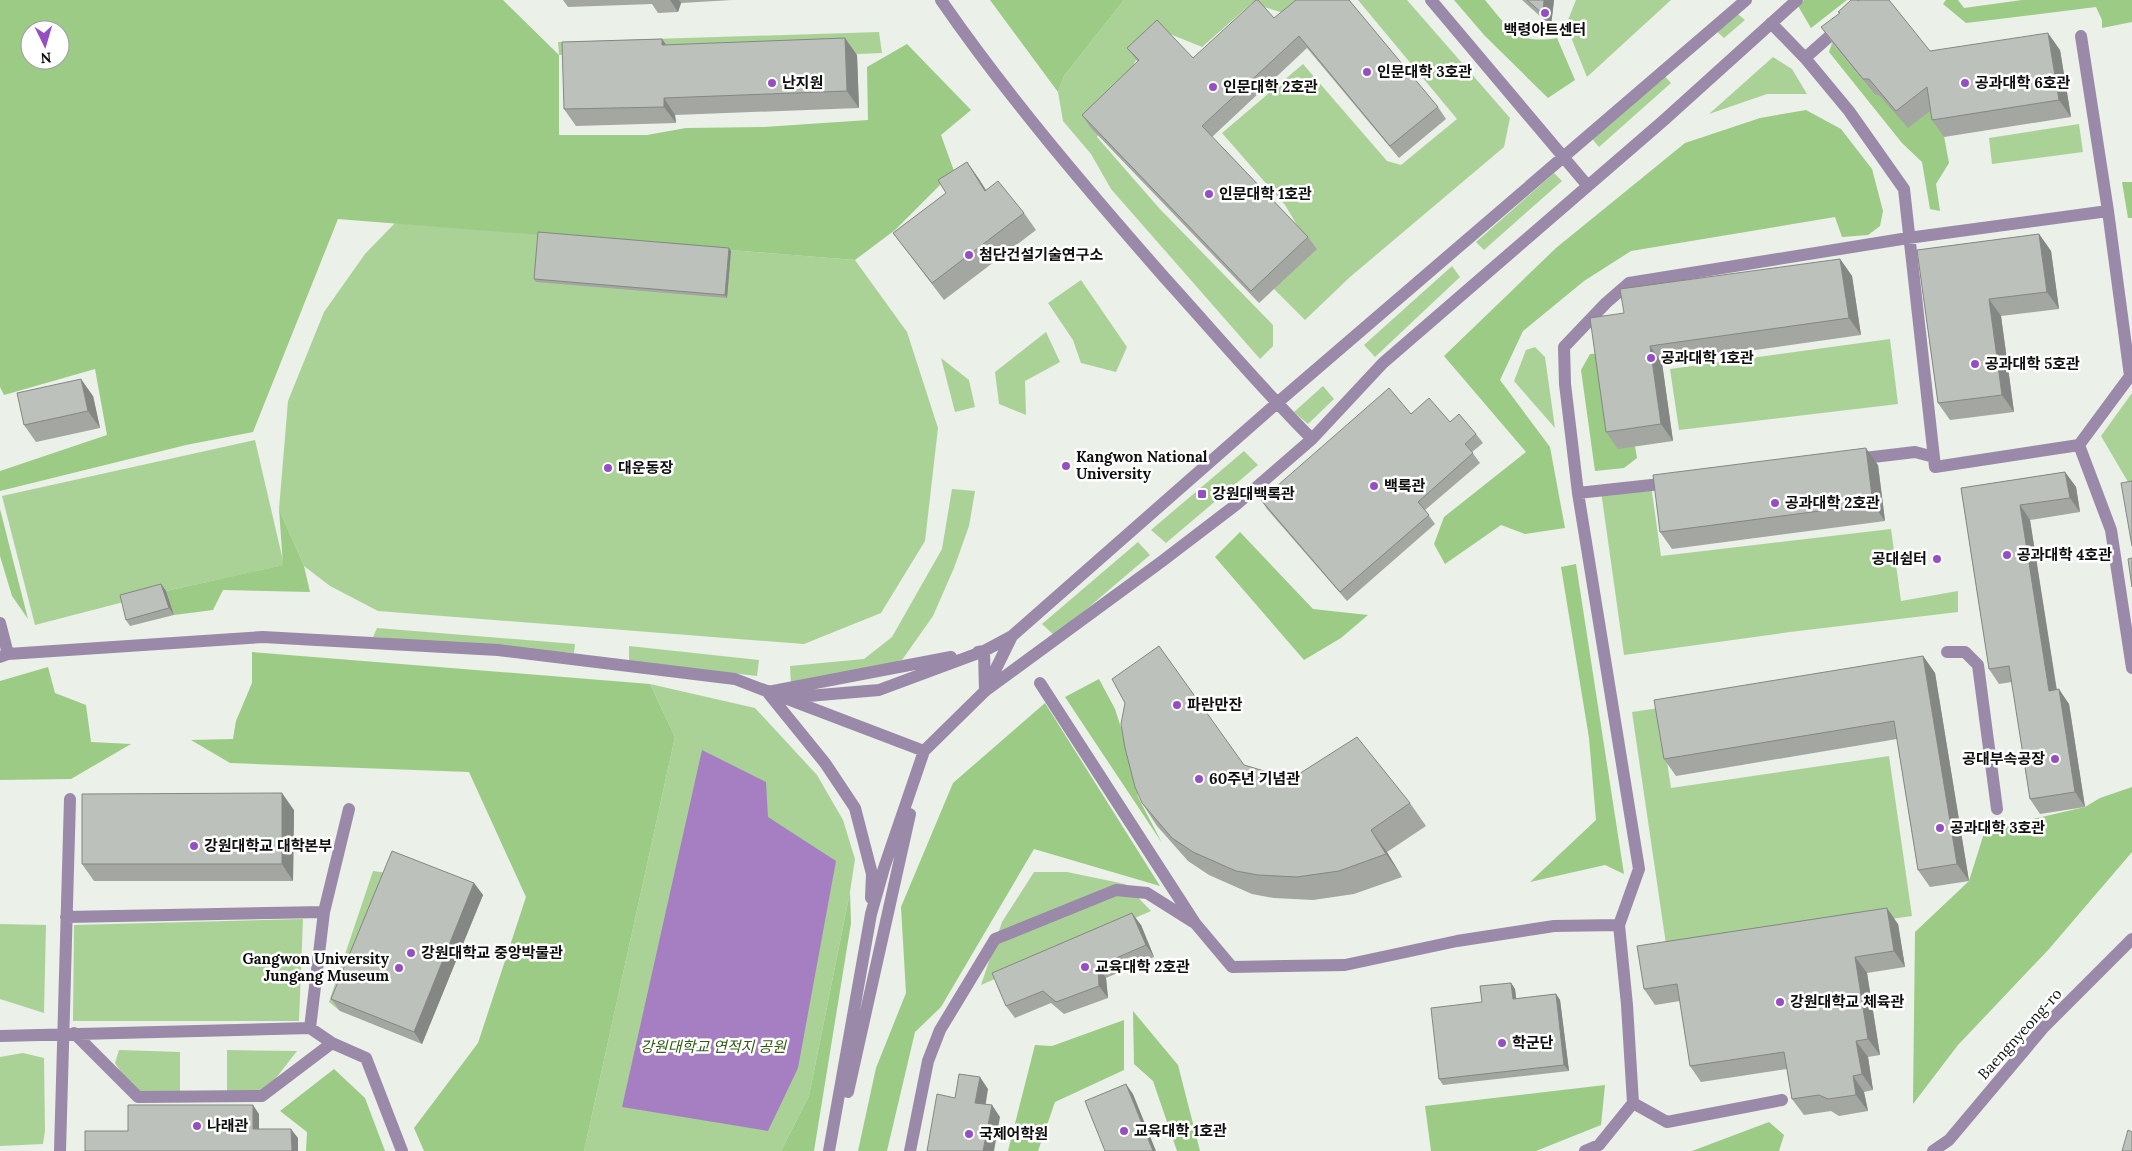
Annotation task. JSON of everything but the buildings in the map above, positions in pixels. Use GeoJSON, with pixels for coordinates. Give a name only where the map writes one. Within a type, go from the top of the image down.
{"type":"FeatureCollection","features":[{"type":"Feature","properties":{"kind":"street"},"geometry":{"type":"LineString","coordinates":[[941,0],[974,48],[1106,211],[1277,403],[1312,439]]}},
{"type":"Feature","properties":{"kind":"street"},"geometry":{"type":"LineString","coordinates":[[1431,0],[1587,185]]}},
{"type":"Feature","properties":{"kind":"street"},"geometry":{"type":"LineString","coordinates":[[784,698],[879,690],[984,651],[1012,636],[1277,403],[1746,0]]}},
{"type":"Feature","properties":{"kind":"street"},"geometry":{"type":"LineString","coordinates":[[829,1151],[871,914],[884,868],[924,751],[986,691],[1237,504],[1312,439],[1383,363],[1663,121],[1797,0]]}},
{"type":"Feature","properties":{"kind":"street"},"geometry":{"type":"LineString","coordinates":[[1805,58],[1848,20]]}},
{"type":"Feature","properties":{"kind":"street"},"geometry":{"type":"LineString","coordinates":[[1771,23],[1805,58],[1849,111],[1904,189],[1935,467],[2079,445],[2130,376],[2082,36]]}},
{"type":"Feature","properties":{"kind":"street"},"geometry":{"type":"LineString","coordinates":[[1585,1151],[1599,1145],[1633,1103],[1627,1005],[1619,925],[1639,869],[1578,493],[1565,384],[1564,347],[1606,303],[1629,283],[1908,238],[2108,211]]}},
{"type":"Feature","properties":{"kind":"street"},"geometry":{"type":"LineString","coordinates":[[2079,445],[2111,530],[2132,668]]}},
{"type":"Feature","properties":{"kind":"street"},"geometry":{"type":"LineString","coordinates":[[1844,461],[1915,452],[1934,457]]}},
{"type":"Feature","properties":{"kind":"street"},"geometry":{"type":"LineString","coordinates":[[1578,493],[1686,482]]}},
{"type":"Feature","properties":{"kind":"street"},"geometry":{"type":"LineString","coordinates":[[0,623],[4,655],[263,637],[498,650],[734,679],[924,751]]}},
{"type":"Feature","properties":{"kind":"street"},"geometry":{"type":"LineString","coordinates":[[986,691],[1012,636]]}},
{"type":"Feature","properties":{"kind":"street"},"geometry":{"type":"LineString","coordinates":[[984,651],[986,691]]}},
{"type":"Feature","properties":{"kind":"street"},"geometry":{"type":"LineString","coordinates":[[767,692],[984,651]]}},
{"type":"Feature","properties":{"kind":"street"},"geometry":{"type":"LineString","coordinates":[[1946,652],[1965,652],[1978,666],[1997,809]]}},
{"type":"Feature","properties":{"kind":"street"},"geometry":{"type":"LineString","coordinates":[[1040,683],[1195,924],[1232,967],[1345,965],[1457,941],[1554,926],[1619,925]]}},
{"type":"Feature","properties":{"kind":"street"},"geometry":{"type":"LineString","coordinates":[[767,692],[924,751]]}},
{"type":"Feature","properties":{"kind":"street"},"geometry":{"type":"LineString","coordinates":[[767,692],[825,763],[854,808],[872,874],[871,914]]}},
{"type":"Feature","properties":{"kind":"street"},"geometry":{"type":"LineString","coordinates":[[834,1151],[924,751]]}},
{"type":"Feature","properties":{"kind":"street"},"geometry":{"type":"LineString","coordinates":[[60,1151],[68,1033],[66,917],[70,799]]}},
{"type":"Feature","properties":{"kind":"street"},"geometry":{"type":"LineString","coordinates":[[310,1028],[324,912],[349,809]]}},
{"type":"Feature","properties":{"kind":"street"},"geometry":{"type":"LineString","coordinates":[[910,1151],[928,1061],[940,1030],[995,939],[1116,890],[1147,894],[1195,924]]}},
{"type":"Feature","properties":{"kind":"street"},"geometry":{"type":"LineString","coordinates":[[66,917],[324,912]]}},
{"type":"Feature","properties":{"kind":"street","name":"Baengnyeong-ro"},"geometry":{"type":"LineString","coordinates":[[1933,1151],[1949,1140],[2044,1027],[2132,939]]}},
{"type":"Feature","properties":{"kind":"street"},"geometry":{"type":"LineString","coordinates":[[0,1036],[310,1028],[332,1043],[366,1058],[402,1151]]}},
{"type":"Feature","properties":{"kind":"street"},"geometry":{"type":"LineString","coordinates":[[68,1033],[138,1096],[262,1096],[332,1043]]}},
{"type":"Feature","properties":{"kind":"street"},"geometry":{"type":"LineString","coordinates":[[1633,1103],[1667,1122],[1782,1100]]}},
{"type":"Feature","properties":{"kind":"green space"},"geometry":{"type":"Polygon","coordinates":[[[0,0],[503,0],[559,55],[559,135],[647,135],[686,128],[764,127],[868,120],[867,67],[907,44],[971,110],[941,135],[954,171],[895,230],[855,260],[338,219],[253,432],[186,445],[0,491],[0,471],[107,435],[95,369],[4,395],[0,387],[0,0]]]}},
{"type":"Feature","properties":{"kind":"green space"},"geometry":{"type":"Polygon","coordinates":[[[990,0],[1124,0],[1064,76],[1058,92],[990,0]]]}},
{"type":"Feature","properties":{"kind":"green space"},"geometry":{"type":"Polygon","coordinates":[[[1124,0],[1302,0],[1283,13],[1252,3],[1202,47],[1165,32],[1136,60],[1097,137],[1159,208],[1273,325],[1273,346],[1260,359],[1111,189],[1091,154],[1063,121],[1058,92],[1064,76],[1124,0]]]}},
{"type":"Feature","properties":{"kind":"green space"},"geometry":{"type":"Polygon","coordinates":[[[1358,0],[1407,0],[1510,118],[1504,147],[1350,277],[1305,320],[1273,288],[1309,245],[1285,205],[1222,133],[1303,64],[1387,161],[1401,165],[1457,119],[1358,0]]]}},
{"type":"Feature","properties":{"kind":"green space"},"geometry":{"type":"Polygon","coordinates":[[[1454,0],[1485,0],[1500,19],[1515,32],[1532,39],[1557,38],[1575,80],[1548,98],[1485,36],[1454,0]]]}},
{"type":"Feature","properties":{"kind":"green space"},"geometry":{"type":"Polygon","coordinates":[[[1576,0],[1671,0],[1587,77],[1566,25],[1576,0]]]}},
{"type":"Feature","properties":{"kind":"green space"},"geometry":{"type":"Polygon","coordinates":[[[1804,0],[1847,0],[1811,28],[1798,6],[1804,0]]]}},
{"type":"Feature","properties":{"kind":"green space"},"geometry":{"type":"Polygon","coordinates":[[[1946,0],[1958,0],[1964,8],[2022,0],[2132,0],[2132,22],[2102,28],[2102,20],[2096,7],[1966,23],[1943,4],[1946,0]]]}},
{"type":"Feature","properties":{"kind":"green space"},"geometry":{"type":"Polygon","coordinates":[[[1733,10],[1745,20],[1724,38],[1713,28],[1733,10]]]}},
{"type":"Feature","properties":{"kind":"green space"},"geometry":{"type":"Polygon","coordinates":[[[879,32],[882,53],[771,58],[675,52],[559,55],[558,42],[879,32]]]}},
{"type":"Feature","properties":{"kind":"green space"},"geometry":{"type":"Polygon","coordinates":[[[1832,43],[1875,95],[1938,104],[1949,163],[1936,184],[1940,211],[1930,209],[1922,162],[1902,143],[1829,52],[1832,43]]]}},
{"type":"Feature","properties":{"kind":"green space"},"geometry":{"type":"Polygon","coordinates":[[[1773,57],[1792,69],[1807,94],[1767,94],[1709,114],[1773,57]]]}},
{"type":"Feature","properties":{"kind":"green space"},"geometry":{"type":"Polygon","coordinates":[[[1660,71],[1671,83],[1599,147],[1588,134],[1660,71]]]}},
{"type":"Feature","properties":{"kind":"green space"},"geometry":{"type":"Polygon","coordinates":[[[1806,110],[1841,129],[1872,169],[1883,211],[1880,226],[1868,235],[1842,237],[1835,217],[1631,251],[1584,281],[1523,331],[1500,380],[1550,447],[1565,528],[1525,534],[1501,525],[1445,564],[1434,544],[1444,517],[1526,452],[1444,356],[1556,248],[1685,143],[1760,118],[1806,110]]]}},
{"type":"Feature","properties":{"kind":"green space"},"geometry":{"type":"Polygon","coordinates":[[[2079,124],[2083,152],[1992,164],[1989,138],[2079,124]]]}},
{"type":"Feature","properties":{"kind":"green space"},"geometry":{"type":"Polygon","coordinates":[[[1554,173],[1562,181],[1484,250],[1476,242],[1554,173]]]}},
{"type":"Feature","properties":{"kind":"green space"},"geometry":{"type":"Polygon","coordinates":[[[2122,182],[2132,182],[2132,218],[2128,218],[2122,182]]]}},
{"type":"Feature","properties":{"kind":"green space","name":"대운동장"},"geometry":{"type":"Polygon","coordinates":[[[395,223],[855,260],[907,332],[938,428],[925,541],[881,613],[804,644],[378,611],[330,586],[304,566],[279,509],[288,401],[324,312],[365,254],[395,223]]]}},
{"type":"Feature","properties":{"kind":"green space"},"geometry":{"type":"Polygon","coordinates":[[[1452,266],[1460,277],[1375,357],[1364,345],[1452,266]]]}},
{"type":"Feature","properties":{"kind":"green space"},"geometry":{"type":"Polygon","coordinates":[[[1081,280],[1127,347],[1116,372],[1081,363],[1073,340],[1048,303],[1081,280]]]}},
{"type":"Feature","properties":{"kind":"green space"},"geometry":{"type":"Polygon","coordinates":[[[1046,332],[1060,362],[1025,381],[1026,415],[999,404],[995,372],[1046,332]]]}},
{"type":"Feature","properties":{"kind":"green space"},"geometry":{"type":"Polygon","coordinates":[[[1890,339],[1898,404],[1679,430],[1670,369],[1890,339]]]}},
{"type":"Feature","properties":{"kind":"green space"},"geometry":{"type":"Polygon","coordinates":[[[1535,347],[1545,357],[1555,428],[1514,381],[1526,350],[1535,347]]]}},
{"type":"Feature","properties":{"kind":"green space"},"geometry":{"type":"Polygon","coordinates":[[[1605,353],[1618,448],[1635,446],[1637,458],[1624,468],[1595,471],[1581,370],[1590,354],[1605,353]]]}},
{"type":"Feature","properties":{"kind":"green space"},"geometry":{"type":"Polygon","coordinates":[[[941,358],[969,380],[975,407],[955,412],[941,358]]]}},
{"type":"Feature","properties":{"kind":"green space"},"geometry":{"type":"Polygon","coordinates":[[[1323,386],[1334,399],[1308,424],[1294,412],[1323,386]]]}},
{"type":"Feature","properties":{"kind":"green space"},"geometry":{"type":"Polygon","coordinates":[[[2132,393],[2132,483],[2128,482],[2101,436],[2132,393]]]}},
{"type":"Feature","properties":{"kind":"green space"},"geometry":{"type":"Polygon","coordinates":[[[255,440],[284,565],[166,591],[35,625],[2,496],[255,440]]]}},
{"type":"Feature","properties":{"kind":"green space"},"geometry":{"type":"Polygon","coordinates":[[[1244,451],[1258,465],[1166,543],[1151,530],[1244,451]]]}},
{"type":"Feature","properties":{"kind":"green space"},"geometry":{"type":"Polygon","coordinates":[[[1651,485],[1661,556],[1891,529],[1901,601],[1958,591],[1958,612],[1790,632],[1624,655],[1601,491],[1651,485]]]}},
{"type":"Feature","properties":{"kind":"green space"},"geometry":{"type":"Polygon","coordinates":[[[952,489],[975,491],[969,526],[954,568],[933,616],[902,660],[848,679],[791,685],[790,666],[864,659],[892,637],[942,549],[952,489]]]}},
{"type":"Feature","properties":{"kind":"green space"},"geometry":{"type":"Polygon","coordinates":[[[0,509],[28,619],[12,596],[0,556],[0,509]]]}},
{"type":"Feature","properties":{"kind":"green space"},"geometry":{"type":"Polygon","coordinates":[[[279,509],[304,566],[310,592],[223,590],[213,610],[174,615],[166,591],[283,565],[279,509]]]}},
{"type":"Feature","properties":{"kind":"green space"},"geometry":{"type":"Polygon","coordinates":[[[1240,532],[1313,609],[1368,615],[1341,638],[1304,660],[1215,557],[1240,532]]]}},
{"type":"Feature","properties":{"kind":"green space"},"geometry":{"type":"Polygon","coordinates":[[[1138,542],[1150,555],[1055,636],[1042,624],[1138,542]]]}},
{"type":"Feature","properties":{"kind":"green space"},"geometry":{"type":"Polygon","coordinates":[[[1576,564],[1624,874],[1605,865],[1530,882],[1596,820],[1589,738],[1561,567],[1576,564]]]}},
{"type":"Feature","properties":{"kind":"green space"},"geometry":{"type":"Polygon","coordinates":[[[377,628],[575,644],[574,653],[373,637],[377,628]]]}},
{"type":"Feature","properties":{"kind":"green space"},"geometry":{"type":"Polygon","coordinates":[[[629,646],[759,660],[757,676],[629,661],[629,646]]]}},
{"type":"Feature","properties":{"kind":"green space"},"geometry":{"type":"Polygon","coordinates":[[[252,652],[650,684],[675,737],[584,1151],[424,1151],[414,1128],[478,1043],[526,897],[469,772],[230,763],[191,740],[233,739],[236,721],[252,683],[252,652]]]}},
{"type":"Feature","properties":{"kind":"green space"},"geometry":{"type":"Polygon","coordinates":[[[48,667],[55,693],[86,705],[91,742],[131,744],[71,779],[0,780],[0,681],[48,667]]]}},
{"type":"Feature","properties":{"kind":"green space"},"geometry":{"type":"Polygon","coordinates":[[[1099,679],[1115,709],[1124,737],[1138,797],[1162,843],[1065,697],[1099,679]]]}},
{"type":"Feature","properties":{"kind":"green space","name":"강원대학교 연적지 공원"},"geometry":{"type":"Polygon","coordinates":[[[650,684],[755,708],[817,775],[843,820],[855,859],[809,1096],[781,1151],[584,1151],[675,737],[650,684]]]}},
{"type":"Feature","properties":{"kind":"green space"},"geometry":{"type":"Polygon","coordinates":[[[1045,703],[1160,886],[1034,849],[941,1007],[915,1032],[887,1151],[858,1151],[876,1068],[906,993],[901,907],[953,783],[1045,703]]]}},
{"type":"Feature","properties":{"kind":"green space"},"geometry":{"type":"Polygon","coordinates":[[[1659,708],[1671,788],[1889,756],[1912,916],[1667,951],[1632,712],[1659,708]]]}},
{"type":"Feature","properties":{"kind":"green space"},"geometry":{"type":"Polygon","coordinates":[[[2132,787],[2132,852],[2049,949],[1958,1045],[1913,1104],[1915,932],[1969,881],[1985,830],[2085,807],[2100,798],[2132,787]]]}},
{"type":"Feature","properties":{"kind":"green space"},"geometry":{"type":"Polygon","coordinates":[[[373,871],[395,874],[340,1011],[329,1002],[373,871]]]}},
{"type":"Feature","properties":{"kind":"green space"},"geometry":{"type":"Polygon","coordinates":[[[1034,872],[1067,872],[1125,884],[1151,911],[981,985],[1002,922],[1034,872]]]}},
{"type":"Feature","properties":{"kind":"green space"},"geometry":{"type":"Polygon","coordinates":[[[850,892],[851,923],[814,1151],[781,1151],[809,1096],[850,892]]]}},
{"type":"Feature","properties":{"kind":"green space"},"geometry":{"type":"Polygon","coordinates":[[[303,919],[299,1021],[73,1021],[74,925],[303,919]]]}},
{"type":"Feature","properties":{"kind":"green space"},"geometry":{"type":"Polygon","coordinates":[[[0,924],[46,925],[44,1013],[0,999],[0,924]]]}},
{"type":"Feature","properties":{"kind":"green space"},"geometry":{"type":"Polygon","coordinates":[[[1133,1011],[1178,1065],[1200,1151],[1177,1151],[1153,1081],[1134,1064],[1133,1011]]]}},
{"type":"Feature","properties":{"kind":"green space"},"geometry":{"type":"Polygon","coordinates":[[[1124,1020],[1124,1070],[1055,1102],[1038,1151],[1008,1151],[1035,1045],[1052,1046],[1124,1020]]]}},
{"type":"Feature","properties":{"kind":"green space"},"geometry":{"type":"Polygon","coordinates":[[[119,1050],[180,1052],[180,1096],[138,1097],[115,1063],[119,1050]]]}},
{"type":"Feature","properties":{"kind":"green space"},"geometry":{"type":"Polygon","coordinates":[[[227,1050],[297,1051],[262,1096],[227,1096],[227,1050]]]}},
{"type":"Feature","properties":{"kind":"green space"},"geometry":{"type":"Polygon","coordinates":[[[23,1053],[44,1058],[45,1131],[43,1144],[0,1146],[0,1057],[23,1053]]]}},
{"type":"Feature","properties":{"kind":"green space"},"geometry":{"type":"Polygon","coordinates":[[[334,1069],[365,1098],[385,1151],[306,1151],[307,1132],[280,1111],[334,1069]]]}},
{"type":"Feature","properties":{"kind":"green space"},"geometry":{"type":"Polygon","coordinates":[[[1605,1085],[1601,1125],[1536,1151],[1431,1151],[1425,1106],[1605,1085]]]}},
{"type":"Feature","properties":{"kind":"green space"},"geometry":{"type":"Polygon","coordinates":[[[1769,1122],[1784,1135],[1779,1151],[1692,1151],[1769,1122]]]}},
{"type":"Feature","properties":{"kind":"shaded area","name":"강원대학교 연적지 공원"},"geometry":{"type":"Polygon","coordinates":[[[702,750],[766,782],[768,817],[836,861],[798,1068],[768,1131],[622,1107],[702,750]]]}},
{"type":"Feature","properties":{"kind":"place","name":"백령아트센터"},"geometry":{"type":"Point","coordinates":[1545,13]}},
{"type":"Feature","properties":{"kind":"place","name":"인문대학 3호관"},"geometry":{"type":"Point","coordinates":[1367,72]}},
{"type":"Feature","properties":{"kind":"place","name":"난지원"},"geometry":{"type":"Point","coordinates":[772,83]}},
{"type":"Feature","properties":{"kind":"place","name":"공과대학 6호관"},"geometry":{"type":"Point","coordinates":[1965,83]}},
{"type":"Feature","properties":{"kind":"place","name":"인문대학 2호관"},"geometry":{"type":"Point","coordinates":[1213,87]}},
{"type":"Feature","properties":{"kind":"place","name":"인문대학 1호관"},"geometry":{"type":"Point","coordinates":[1209,194]}},
{"type":"Feature","properties":{"kind":"place","name":"첨단건설기술연구소"},"geometry":{"type":"Point","coordinates":[969,255]}},
{"type":"Feature","properties":{"kind":"place","name":"공과대학 1호관"},"geometry":{"type":"Point","coordinates":[1651,358]}},
{"type":"Feature","properties":{"kind":"place","name":"공과대학 5호관"},"geometry":{"type":"Point","coordinates":[1975,364]}},
{"type":"Feature","properties":{"kind":"place","name":"Kangwon National University"},"geometry":{"type":"Point","coordinates":[1066,466]}},
{"type":"Feature","properties":{"kind":"place","name":"대운동장"},"geometry":{"type":"Point","coordinates":[608,468]}},
{"type":"Feature","properties":{"kind":"place","name":"백록관"},"geometry":{"type":"Point","coordinates":[1374,486]}},
{"type":"Feature","properties":{"kind":"place","name":"강원대백록관"},"geometry":{"type":"Point","coordinates":[1202,494]}},
{"type":"Feature","properties":{"kind":"place","name":"공과대학 2호관"},"geometry":{"type":"Point","coordinates":[1775,503]}},
{"type":"Feature","properties":{"kind":"place","name":"공과대학 4호관"},"geometry":{"type":"Point","coordinates":[2007,555]}},
{"type":"Feature","properties":{"kind":"place","name":"공대쉼터"},"geometry":{"type":"Point","coordinates":[1937,559]}},
{"type":"Feature","properties":{"kind":"place","name":"파란만잔"},"geometry":{"type":"Point","coordinates":[1177,705]}},
{"type":"Feature","properties":{"kind":"place","name":"공대부속공장"},"geometry":{"type":"Point","coordinates":[2055,759]}},
{"type":"Feature","properties":{"kind":"place","name":"60주년 기념관"},"geometry":{"type":"Point","coordinates":[1199,779]}},
{"type":"Feature","properties":{"kind":"place","name":"공과대학 3호관"},"geometry":{"type":"Point","coordinates":[1940,828]}},
{"type":"Feature","properties":{"kind":"place","name":"강원대학교 대학본부"},"geometry":{"type":"Point","coordinates":[194,846]}},
{"type":"Feature","properties":{"kind":"place","name":"강원대학교 중앙박물관"},"geometry":{"type":"Point","coordinates":[411,953]}},
{"type":"Feature","properties":{"kind":"place","name":"교육대학 2호관"},"geometry":{"type":"Point","coordinates":[1085,967]}},
{"type":"Feature","properties":{"kind":"place","name":"Gangwon University Jungang Museum"},"geometry":{"type":"Point","coordinates":[399,968]}},
{"type":"Feature","properties":{"kind":"place","name":"강원대학교 체육관"},"geometry":{"type":"Point","coordinates":[1780,1002]}},
{"type":"Feature","properties":{"kind":"place","name":"학군단"},"geometry":{"type":"Point","coordinates":[1502,1043]}},
{"type":"Feature","properties":{"kind":"place","name":"나래관"},"geometry":{"type":"Point","coordinates":[197,1126]}},
{"type":"Feature","properties":{"kind":"place","name":"교육대학 1호관"},"geometry":{"type":"Point","coordinates":[1124,1131]}},
{"type":"Feature","properties":{"kind":"place","name":"국제어학원"},"geometry":{"type":"Point","coordinates":[969,1134]}}]}
